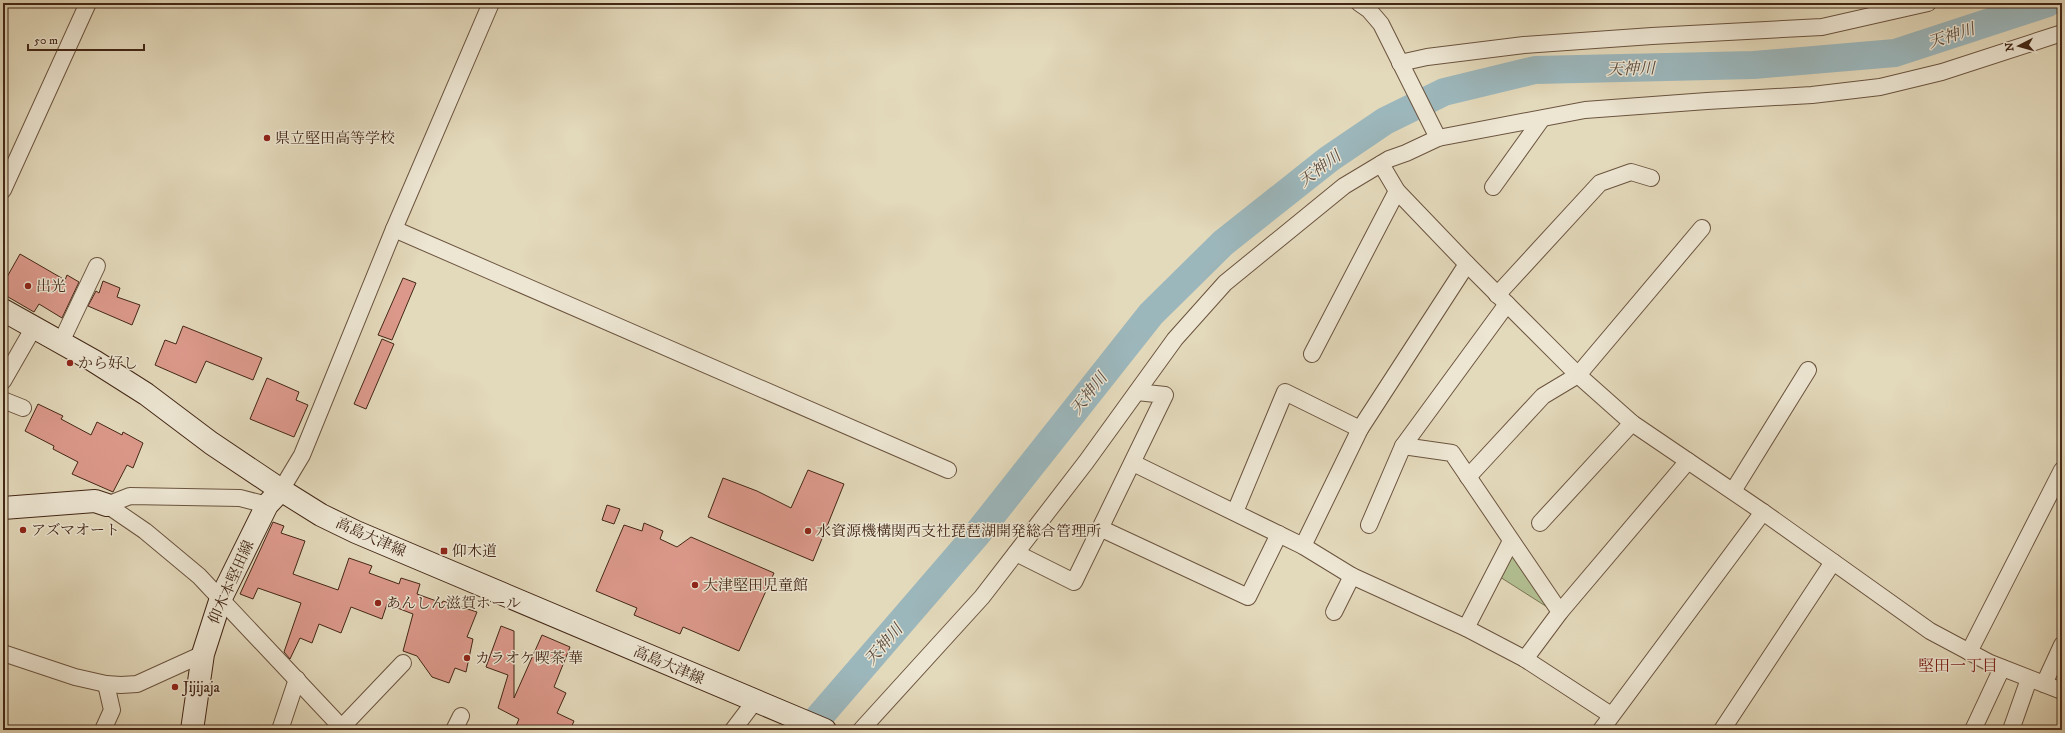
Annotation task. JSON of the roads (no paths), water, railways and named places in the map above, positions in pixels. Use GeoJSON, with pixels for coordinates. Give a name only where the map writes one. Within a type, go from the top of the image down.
{"type":"FeatureCollection","features":[{"type":"Feature","properties":{"kind":"main road","name":"高島大津線"},"geometry":{"type":"LineString","coordinates":[[3,310],[94,361],[146,394],[211,443],[274,497],[321,514],[356,532],[762,704]]}},
{"type":"Feature","properties":{"kind":"main road","name":"仰木本堅田線"},"geometry":{"type":"LineString","coordinates":[[192,730],[203,654],[221,598],[274,497]]}},
{"type":"Feature","properties":{"kind":"main road"},"geometry":{"type":"LineString","coordinates":[[3,508],[95,501],[107,505]]}},
{"type":"Feature","properties":{"kind":"main road"},"geometry":{"type":"LineString","coordinates":[[762,704],[825,730]]}},
{"type":"Feature","properties":{"kind":"street"},"geometry":{"type":"LineString","coordinates":[[3,190],[88,3]]}},
{"type":"Feature","properties":{"kind":"street"},"geometry":{"type":"LineString","coordinates":[[107,505],[130,496],[240,498],[274,497],[302,455],[394,229],[491,3]]}},
{"type":"Feature","properties":{"kind":"street"},"geometry":{"type":"LineString","coordinates":[[1359,3],[1369,10],[1381,24],[1436,134]]}},
{"type":"Feature","properties":{"kind":"street"},"geometry":{"type":"LineString","coordinates":[[1403,70],[1427,57],[1524,45],[1652,36],[1822,27],[1928,3]]}},
{"type":"Feature","properties":{"kind":"street"},"geometry":{"type":"LineString","coordinates":[[861,730],[982,597],[1137,392],[1175,339],[1226,283],[1344,186],[1381,164],[1436,134],[1542,120],[1585,110],[1812,95],[1880,87],[1942,72],[2062,33]]}},
{"type":"Feature","properties":{"kind":"street"},"geometry":{"type":"LineString","coordinates":[[1493,188],[1542,120]]}},
{"type":"Feature","properties":{"kind":"street"},"geometry":{"type":"LineString","coordinates":[[1381,164],[1397,191],[1467,264],[1578,375],[1632,423],[1763,512],[1930,631],[2002,668],[2062,691]]}},
{"type":"Feature","properties":{"kind":"street"},"geometry":{"type":"LineString","coordinates":[[1369,525],[1403,446],[1502,299],[1600,183],[1631,172],[1652,178]]}},
{"type":"Feature","properties":{"kind":"street"},"geometry":{"type":"LineString","coordinates":[[1312,354],[1397,191]]}},
{"type":"Feature","properties":{"kind":"street"},"geometry":{"type":"LineString","coordinates":[[1468,477],[1543,396],[1578,375],[1702,228]]}},
{"type":"Feature","properties":{"kind":"street"},"geometry":{"type":"LineString","coordinates":[[394,229],[948,470]]}},
{"type":"Feature","properties":{"kind":"street"},"geometry":{"type":"LineString","coordinates":[[1303,546],[1360,429],[1467,264]]}},
{"type":"Feature","properties":{"kind":"street"},"geometry":{"type":"LineString","coordinates":[[61,342],[97,266]]}},
{"type":"Feature","properties":{"kind":"street"},"geometry":{"type":"LineString","coordinates":[[3,381],[34,327]]}},
{"type":"Feature","properties":{"kind":"street"},"geometry":{"type":"LineString","coordinates":[[1732,491],[1808,370]]}},
{"type":"Feature","properties":{"kind":"street"},"geometry":{"type":"LineString","coordinates":[[1016,553],[1074,582],[1102,529],[1165,395],[1137,392]]}},
{"type":"Feature","properties":{"kind":"street"},"geometry":{"type":"LineString","coordinates":[[1235,512],[1285,392],[1360,429]]}},
{"type":"Feature","properties":{"kind":"street"},"geometry":{"type":"LineString","coordinates":[[3,400],[23,408]]}},
{"type":"Feature","properties":{"kind":"street"},"geometry":{"type":"LineString","coordinates":[[1540,522],[1632,423]]}},
{"type":"Feature","properties":{"kind":"street"},"geometry":{"type":"LineString","coordinates":[[1403,446],[1452,453],[1560,612]]}},
{"type":"Feature","properties":{"kind":"street"},"geometry":{"type":"LineString","coordinates":[[1525,659],[1560,612],[1688,461]]}},
{"type":"Feature","properties":{"kind":"street"},"geometry":{"type":"LineString","coordinates":[[1133,462],[1303,546],[1352,576],[1466,628],[1525,659],[1611,715]]}},
{"type":"Feature","properties":{"kind":"street"},"geometry":{"type":"LineString","coordinates":[[1969,652],[2062,470]]}},
{"type":"Feature","properties":{"kind":"street"},"geometry":{"type":"LineString","coordinates":[[107,505],[145,531],[199,576],[343,729],[403,663]]}},
{"type":"Feature","properties":{"kind":"street"},"geometry":{"type":"LineString","coordinates":[[1600,730],[1763,512]]}},
{"type":"Feature","properties":{"kind":"street"},"geometry":{"type":"LineString","coordinates":[[1102,529],[1248,597],[1279,534]]}},
{"type":"Feature","properties":{"kind":"street"},"geometry":{"type":"LineString","coordinates":[[1466,628],[1511,541]]}},
{"type":"Feature","properties":{"kind":"street"},"geometry":{"type":"LineString","coordinates":[[1722,730],[1833,562]]}},
{"type":"Feature","properties":{"kind":"street"},"geometry":{"type":"LineString","coordinates":[[1334,612],[1352,576]]}},
{"type":"Feature","properties":{"kind":"street"},"geometry":{"type":"LineString","coordinates":[[2011,730],[2036,681],[2062,645]]}},
{"type":"Feature","properties":{"kind":"street"},"geometry":{"type":"LineString","coordinates":[[3,653],[75,677],[106,684],[137,684],[203,654]]}},
{"type":"Feature","properties":{"kind":"street"},"geometry":{"type":"LineString","coordinates":[[1973,730],[2002,668]]}},
{"type":"Feature","properties":{"kind":"street"},"geometry":{"type":"LineString","coordinates":[[280,730],[297,679]]}},
{"type":"Feature","properties":{"kind":"street"},"geometry":{"type":"LineString","coordinates":[[103,730],[112,710],[106,684]]}},
{"type":"Feature","properties":{"kind":"street"},"geometry":{"type":"LineString","coordinates":[[733,730],[762,704]]}},
{"type":"Feature","properties":{"kind":"street"},"geometry":{"type":"LineString","coordinates":[[454,730],[461,716]]}},
{"type":"Feature","properties":{"kind":"waterway","name":"天神川"},"geometry":{"type":"LineString","coordinates":[[808,730],[977,534],[1151,314],[1223,243],[1329,159],[1385,121],[1444,92],[1535,70],[1754,65],[1895,53],[2048,3]]}},
{"type":"Feature","properties":{"kind":"place","name":"県立堅田高等学校"},"geometry":{"type":"Point","coordinates":[267,138]}},
{"type":"Feature","properties":{"kind":"place","name":"出光"},"geometry":{"type":"Point","coordinates":[28,286]}},
{"type":"Feature","properties":{"kind":"place","name":"から好し"},"geometry":{"type":"Point","coordinates":[70,363]}},
{"type":"Feature","properties":{"kind":"place","name":"アズマオート"},"geometry":{"type":"Point","coordinates":[23,530]}},
{"type":"Feature","properties":{"kind":"place","name":"水資源機構関西支社琵琶湖開発総合管理所"},"geometry":{"type":"Point","coordinates":[808,531]}},
{"type":"Feature","properties":{"kind":"place","name":"仰木道"},"geometry":{"type":"Point","coordinates":[444,551]}},
{"type":"Feature","properties":{"kind":"place","name":"大津堅田児童館"},"geometry":{"type":"Point","coordinates":[695,585]}},
{"type":"Feature","properties":{"kind":"place","name":"あんしん滋賀ホール"},"geometry":{"type":"Point","coordinates":[378,603]}},
{"type":"Feature","properties":{"kind":"place","name":"カラオケ喫茶 華"},"geometry":{"type":"Point","coordinates":[467,658]}},
{"type":"Feature","properties":{"kind":"place","name":"Jijijaja"},"geometry":{"type":"Point","coordinates":[175,687]}},
{"type":"Feature","properties":{"kind":"district","name":"堅田一丁目"},"geometry":{"type":"Point","coordinates":[1958,665]}}]}
